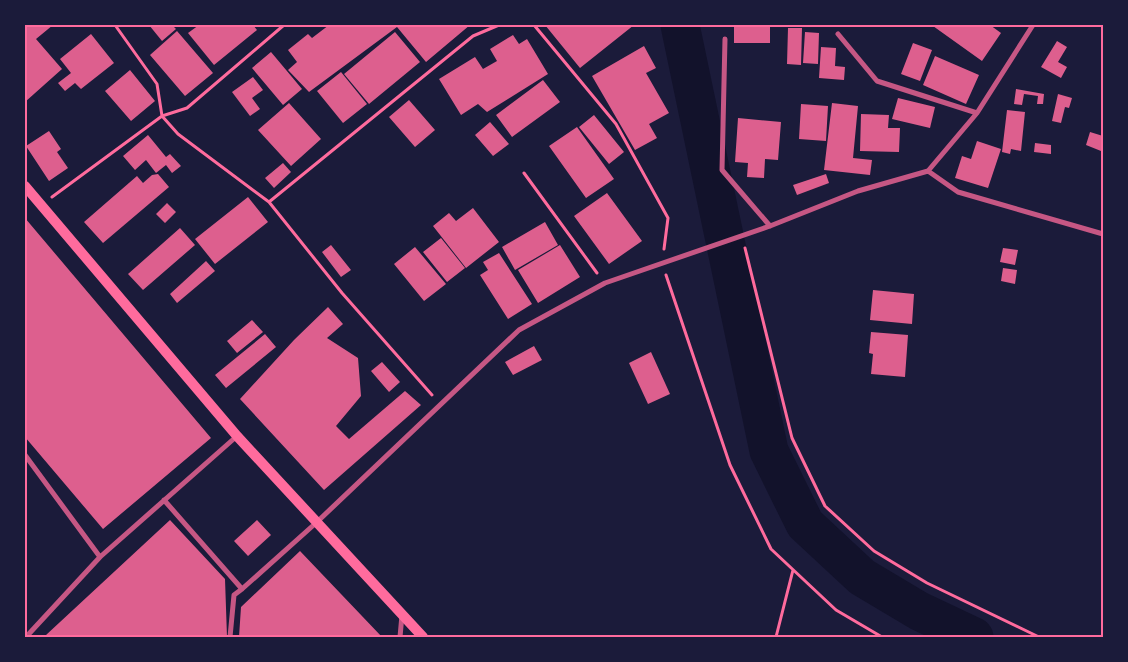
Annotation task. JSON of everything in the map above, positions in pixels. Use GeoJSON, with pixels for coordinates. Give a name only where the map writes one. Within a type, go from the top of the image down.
{"type":"FeatureCollection","features":[{"type":"Feature","properties":{"kind":"main road"},"geometry":{"type":"LineString","coordinates":[[25,186],[237,436],[423,637]]}},
{"type":"Feature","properties":{"kind":"street"},"geometry":{"type":"LineString","coordinates":[[230,637],[234,595],[316,522],[519,330],[605,283],[770,226],[858,191],[928,171],[977,113],[1033,25]]}},
{"type":"Feature","properties":{"kind":"street"},"geometry":{"type":"LineString","coordinates":[[838,34],[877,80],[977,113]]}},
{"type":"Feature","properties":{"kind":"street"},"geometry":{"type":"LineString","coordinates":[[725,38],[722,170],[770,226]]}},
{"type":"Feature","properties":{"kind":"street"},"geometry":{"type":"LineString","coordinates":[[928,171],[958,192],[1103,234]]}},
{"type":"Feature","properties":{"kind":"street"},"geometry":{"type":"LineString","coordinates":[[26,637],[100,557],[237,436]]}},
{"type":"Feature","properties":{"kind":"street"},"geometry":{"type":"LineString","coordinates":[[25,455],[100,557]]}},
{"type":"Feature","properties":{"kind":"street"},"geometry":{"type":"LineString","coordinates":[[25,465],[30,460]]}},
{"type":"Feature","properties":{"kind":"street"},"geometry":{"type":"LineString","coordinates":[[164,500],[242,589]]}},
{"type":"Feature","properties":{"kind":"street"},"geometry":{"type":"LineString","coordinates":[[400,637],[402,615]]}},
{"type":"Feature","properties":{"kind":"path"},"geometry":{"type":"LineString","coordinates":[[115,25],[157,84],[162,116],[178,134],[269,202],[342,293],[440,404]]}},
{"type":"Feature","properties":{"kind":"path"},"geometry":{"type":"LineString","coordinates":[[42,205],[162,116],[187,108],[284,25]]}},
{"type":"Feature","properties":{"kind":"path"},"geometry":{"type":"LineString","coordinates":[[269,202],[473,36],[499,25]]}},
{"type":"Feature","properties":{"kind":"path"},"geometry":{"type":"LineString","coordinates":[[534,25],[616,124],[668,218],[662,264],[730,464],[771,550],[836,610],[882,637]]}},
{"type":"Feature","properties":{"kind":"path"},"geometry":{"type":"LineString","coordinates":[[524,173],[605,283]]}},
{"type":"Feature","properties":{"kind":"path"},"geometry":{"type":"LineString","coordinates":[[742,235],[792,438],[825,506],[874,551],[882,556],[927,583],[1039,637]]}},
{"type":"Feature","properties":{"kind":"path"},"geometry":{"type":"LineString","coordinates":[[776,637],[793,569]]}},
{"type":"Feature","properties":{"kind":"building"},"geometry":{"type":"Polygon","coordinates":[[[25,25],[53,25],[36,39],[62,69],[25,102],[25,25]]]}},
{"type":"Feature","properties":{"kind":"building"},"geometry":{"type":"Polygon","coordinates":[[[149,25],[172,25],[176,29],[162,41],[149,25]]]}},
{"type":"Feature","properties":{"kind":"building"},"geometry":{"type":"Polygon","coordinates":[[[199,25],[253,25],[257,30],[214,65],[188,33],[199,25]]]}},
{"type":"Feature","properties":{"kind":"building"},"geometry":{"type":"Polygon","coordinates":[[[329,25],[470,25],[426,62],[397,27],[309,92],[288,70],[297,62],[288,50],[308,34],[312,38],[329,25]]]}},
{"type":"Feature","properties":{"kind":"building"},"geometry":{"type":"Polygon","coordinates":[[[545,25],[634,25],[580,68],[545,25]]]}},
{"type":"Feature","properties":{"kind":"building"},"geometry":{"type":"Polygon","coordinates":[[[734,25],[770,25],[770,43],[734,43],[734,25]]]}},
{"type":"Feature","properties":{"kind":"building"},"geometry":{"type":"Polygon","coordinates":[[[934,25],[990,25],[1001,33],[982,61],[934,25]]]}},
{"type":"Feature","properties":{"kind":"building"},"geometry":{"type":"Polygon","coordinates":[[[788,28],[802,28],[801,65],[787,64],[788,28]]]}},
{"type":"Feature","properties":{"kind":"building"},"geometry":{"type":"Polygon","coordinates":[[[177,31],[213,73],[185,96],[150,55],[177,31]]]}},
{"type":"Feature","properties":{"kind":"building"},"geometry":{"type":"Polygon","coordinates":[[[395,32],[420,62],[369,104],[344,74],[395,32]]]}},
{"type":"Feature","properties":{"kind":"building"},"geometry":{"type":"Polygon","coordinates":[[[805,32],[819,33],[818,64],[803,63],[805,32]]]}},
{"type":"Feature","properties":{"kind":"building"},"geometry":{"type":"Polygon","coordinates":[[[91,34],[114,63],[81,89],[75,83],[65,91],[58,83],[71,73],[60,59],[91,34]]]}},
{"type":"Feature","properties":{"kind":"building"},"geometry":{"type":"Polygon","coordinates":[[[513,35],[519,44],[527,39],[548,74],[487,112],[478,104],[461,115],[439,79],[475,57],[483,69],[497,61],[490,49],[513,35]]]}},
{"type":"Feature","properties":{"kind":"building"},"geometry":{"type":"Polygon","coordinates":[[[1057,41],[1067,47],[1058,62],[1067,67],[1061,78],[1041,67],[1057,41]]]}},
{"type":"Feature","properties":{"kind":"building"},"geometry":{"type":"Polygon","coordinates":[[[913,43],[932,50],[920,81],[901,74],[913,43]]]}},
{"type":"Feature","properties":{"kind":"building"},"geometry":{"type":"Polygon","coordinates":[[[644,46],[656,68],[646,73],[669,113],[649,124],[657,138],[635,150],[592,76],[644,46]]]}},
{"type":"Feature","properties":{"kind":"building"},"geometry":{"type":"Polygon","coordinates":[[[821,47],[836,48],[835,66],[845,67],[844,80],[819,78],[821,47]]]}},
{"type":"Feature","properties":{"kind":"building"},"geometry":{"type":"Polygon","coordinates":[[[271,52],[302,89],[283,105],[252,68],[271,52]]]}},
{"type":"Feature","properties":{"kind":"building"},"geometry":{"type":"Polygon","coordinates":[[[935,56],[979,75],[966,104],[923,85],[935,56]]]}},
{"type":"Feature","properties":{"kind":"building"},"geometry":{"type":"Polygon","coordinates":[[[130,70],[155,101],[131,121],[105,91],[130,70]]]}},
{"type":"Feature","properties":{"kind":"building"},"geometry":{"type":"Polygon","coordinates":[[[341,72],[367,104],[343,123],[317,91],[341,72]]]}},
{"type":"Feature","properties":{"kind":"building"},"geometry":{"type":"Polygon","coordinates":[[[253,77],[263,90],[252,98],[260,109],[250,116],[232,92],[253,77]]]}},
{"type":"Feature","properties":{"kind":"building"},"geometry":{"type":"Polygon","coordinates":[[[543,80],[560,102],[512,137],[496,115],[543,80]]]}},
{"type":"Feature","properties":{"kind":"building"},"geometry":{"type":"Polygon","coordinates":[[[1016,89],[1044,94],[1043,104],[1037,104],[1038,96],[1024,94],[1022,105],[1014,104],[1016,89]]]}},
{"type":"Feature","properties":{"kind":"building"},"geometry":{"type":"Polygon","coordinates":[[[1058,94],[1072,98],[1069,108],[1065,107],[1061,123],[1052,121],[1058,94]]]}},
{"type":"Feature","properties":{"kind":"building"},"geometry":{"type":"Polygon","coordinates":[[[898,98],[935,107],[930,128],[892,119],[898,98]]]}},
{"type":"Feature","properties":{"kind":"building"},"geometry":{"type":"Polygon","coordinates":[[[409,100],[435,130],[415,147],[389,117],[409,100]]]}},
{"type":"Feature","properties":{"kind":"building"},"geometry":{"type":"Polygon","coordinates":[[[289,103],[321,139],[291,166],[258,130],[289,103]]]}},
{"type":"Feature","properties":{"kind":"building"},"geometry":{"type":"Polygon","coordinates":[[[832,103],[858,106],[853,158],[872,160],[870,175],[824,170],[832,103]]]}},
{"type":"Feature","properties":{"kind":"building"},"geometry":{"type":"Polygon","coordinates":[[[801,104],[828,106],[826,141],[799,139],[801,104]]]}},
{"type":"Feature","properties":{"kind":"building"},"geometry":{"type":"Polygon","coordinates":[[[1007,110],[1025,112],[1021,151],[1011,149],[1010,154],[1002,152],[1007,110]]]}},
{"type":"Feature","properties":{"kind":"building"},"geometry":{"type":"Polygon","coordinates":[[[861,114],[889,115],[888,128],[900,128],[899,152],[860,151],[861,114]]]}},
{"type":"Feature","properties":{"kind":"building"},"geometry":{"type":"Polygon","coordinates":[[[594,115],[624,152],[609,164],[579,127],[594,115]]]}},
{"type":"Feature","properties":{"kind":"building"},"geometry":{"type":"Polygon","coordinates":[[[738,118],[781,122],[778,160],[765,159],[764,178],[747,177],[748,163],[735,162],[738,118]]]}},
{"type":"Feature","properties":{"kind":"building"},"geometry":{"type":"Polygon","coordinates":[[[490,122],[509,144],[493,156],[475,135],[490,122]]]}},
{"type":"Feature","properties":{"kind":"building"},"geometry":{"type":"Polygon","coordinates":[[[577,127],[614,179],[586,198],[549,146],[577,127]]]}},
{"type":"Feature","properties":{"kind":"building"},"geometry":{"type":"Polygon","coordinates":[[[49,131],[61,149],[57,152],[68,168],[49,181],[26,146],[49,131]]]}},
{"type":"Feature","properties":{"kind":"building"},"geometry":{"type":"Polygon","coordinates":[[[1090,132],[1103,136],[1101,151],[1086,145],[1090,132]]]}},
{"type":"Feature","properties":{"kind":"building"},"geometry":{"type":"Polygon","coordinates":[[[148,135],[166,157],[170,154],[181,166],[172,173],[166,165],[156,173],[146,160],[135,170],[123,156],[148,135]]]}},
{"type":"Feature","properties":{"kind":"building"},"geometry":{"type":"Polygon","coordinates":[[[977,141],[1001,149],[988,188],[955,178],[962,156],[971,159],[977,141]]]}},
{"type":"Feature","properties":{"kind":"building"},"geometry":{"type":"Polygon","coordinates":[[[1035,143],[1051,145],[1051,154],[1034,152],[1035,143]]]}},
{"type":"Feature","properties":{"kind":"building"},"geometry":{"type":"Polygon","coordinates":[[[283,163],[291,172],[274,188],[265,178],[283,163]]]}},
{"type":"Feature","properties":{"kind":"building"},"geometry":{"type":"Polygon","coordinates":[[[158,174],[169,187],[103,243],[84,222],[137,176],[143,183],[152,175],[158,174]]]}},
{"type":"Feature","properties":{"kind":"building"},"geometry":{"type":"Polygon","coordinates":[[[826,174],[829,183],[797,195],[793,185],[826,174]]]}},
{"type":"Feature","properties":{"kind":"building"},"geometry":{"type":"Polygon","coordinates":[[[607,193],[642,241],[609,264],[574,216],[607,193]]]}},
{"type":"Feature","properties":{"kind":"building"},"geometry":{"type":"Polygon","coordinates":[[[248,197],[268,222],[215,264],[195,239],[248,197]]]}},
{"type":"Feature","properties":{"kind":"building"},"geometry":{"type":"Polygon","coordinates":[[[167,203],[176,212],[165,223],[156,214],[167,203]]]}},
{"type":"Feature","properties":{"kind":"building"},"geometry":{"type":"Polygon","coordinates":[[[473,208],[499,242],[466,268],[433,226],[449,213],[456,221],[473,208]]]}},
{"type":"Feature","properties":{"kind":"building"},"geometry":{"type":"Polygon","coordinates":[[[25,218],[211,438],[103,529],[25,437],[25,218]]]}},
{"type":"Feature","properties":{"kind":"building"},"geometry":{"type":"Polygon","coordinates":[[[545,222],[558,245],[515,270],[502,247],[545,222]]]}},
{"type":"Feature","properties":{"kind":"building"},"geometry":{"type":"Polygon","coordinates":[[[180,228],[195,245],[143,290],[128,274],[180,228]]]}},
{"type":"Feature","properties":{"kind":"building"},"geometry":{"type":"Polygon","coordinates":[[[441,238],[465,268],[447,282],[423,252],[441,238]]]}},
{"type":"Feature","properties":{"kind":"building"},"geometry":{"type":"Polygon","coordinates":[[[331,245],[351,270],[341,277],[322,252],[331,245]]]}},
{"type":"Feature","properties":{"kind":"building"},"geometry":{"type":"Polygon","coordinates":[[[560,245],[580,277],[538,303],[518,270],[560,245]]]}},
{"type":"Feature","properties":{"kind":"building"},"geometry":{"type":"Polygon","coordinates":[[[415,247],[446,284],[424,301],[394,264],[415,247]]]}},
{"type":"Feature","properties":{"kind":"building"},"geometry":{"type":"Polygon","coordinates":[[[1003,248],[1018,250],[1015,265],[1000,262],[1003,248]]]}},
{"type":"Feature","properties":{"kind":"building"},"geometry":{"type":"Polygon","coordinates":[[[499,253],[532,304],[508,319],[480,275],[488,270],[483,262],[499,253]]]}},
{"type":"Feature","properties":{"kind":"building"},"geometry":{"type":"Polygon","coordinates":[[[206,261],[215,271],[177,303],[170,294],[206,261]]]}},
{"type":"Feature","properties":{"kind":"building"},"geometry":{"type":"Polygon","coordinates":[[[1003,268],[1017,270],[1015,284],[1001,281],[1003,268]]]}},
{"type":"Feature","properties":{"kind":"building"},"geometry":{"type":"Polygon","coordinates":[[[873,290],[914,294],[912,324],[870,320],[873,290]]]}},
{"type":"Feature","properties":{"kind":"building"},"geometry":{"type":"Polygon","coordinates":[[[328,307],[343,324],[327,338],[358,358],[361,396],[336,426],[349,439],[405,391],[421,405],[324,490],[240,399],[294,340],[328,307]]]}},
{"type":"Feature","properties":{"kind":"building"},"geometry":{"type":"Polygon","coordinates":[[[252,320],[263,332],[237,353],[227,341],[252,320]]]}},
{"type":"Feature","properties":{"kind":"building"},"geometry":{"type":"Polygon","coordinates":[[[871,332],[908,335],[905,377],[871,374],[873,354],[869,353],[871,332]]]}},
{"type":"Feature","properties":{"kind":"building"},"geometry":{"type":"Polygon","coordinates":[[[265,334],[276,347],[226,388],[215,375],[265,334]]]}},
{"type":"Feature","properties":{"kind":"building"},"geometry":{"type":"Polygon","coordinates":[[[534,346],[542,360],[513,375],[505,362],[534,346]]]}},
{"type":"Feature","properties":{"kind":"building"},"geometry":{"type":"Polygon","coordinates":[[[651,352],[670,394],[648,404],[629,363],[651,352]]]}},
{"type":"Feature","properties":{"kind":"building"},"geometry":{"type":"Polygon","coordinates":[[[382,362],[400,382],[389,392],[371,371],[382,362]]]}},
{"type":"Feature","properties":{"kind":"building"},"geometry":{"type":"Polygon","coordinates":[[[170,520],[225,579],[227,637],[46,637],[46,635],[170,520]]]}},
{"type":"Feature","properties":{"kind":"building"},"geometry":{"type":"Polygon","coordinates":[[[257,520],[271,535],[248,556],[234,541],[257,520]]]}},
{"type":"Feature","properties":{"kind":"building"},"geometry":{"type":"Polygon","coordinates":[[[300,551],[382,637],[239,637],[241,607],[300,551]]]}},
{"type":"Feature","properties":{"kind":"waterway"},"geometry":{"type":"LineString","coordinates":[[680,25],[769,451],[805,524],[862,577],[919,611],[974,637]]}}]}
